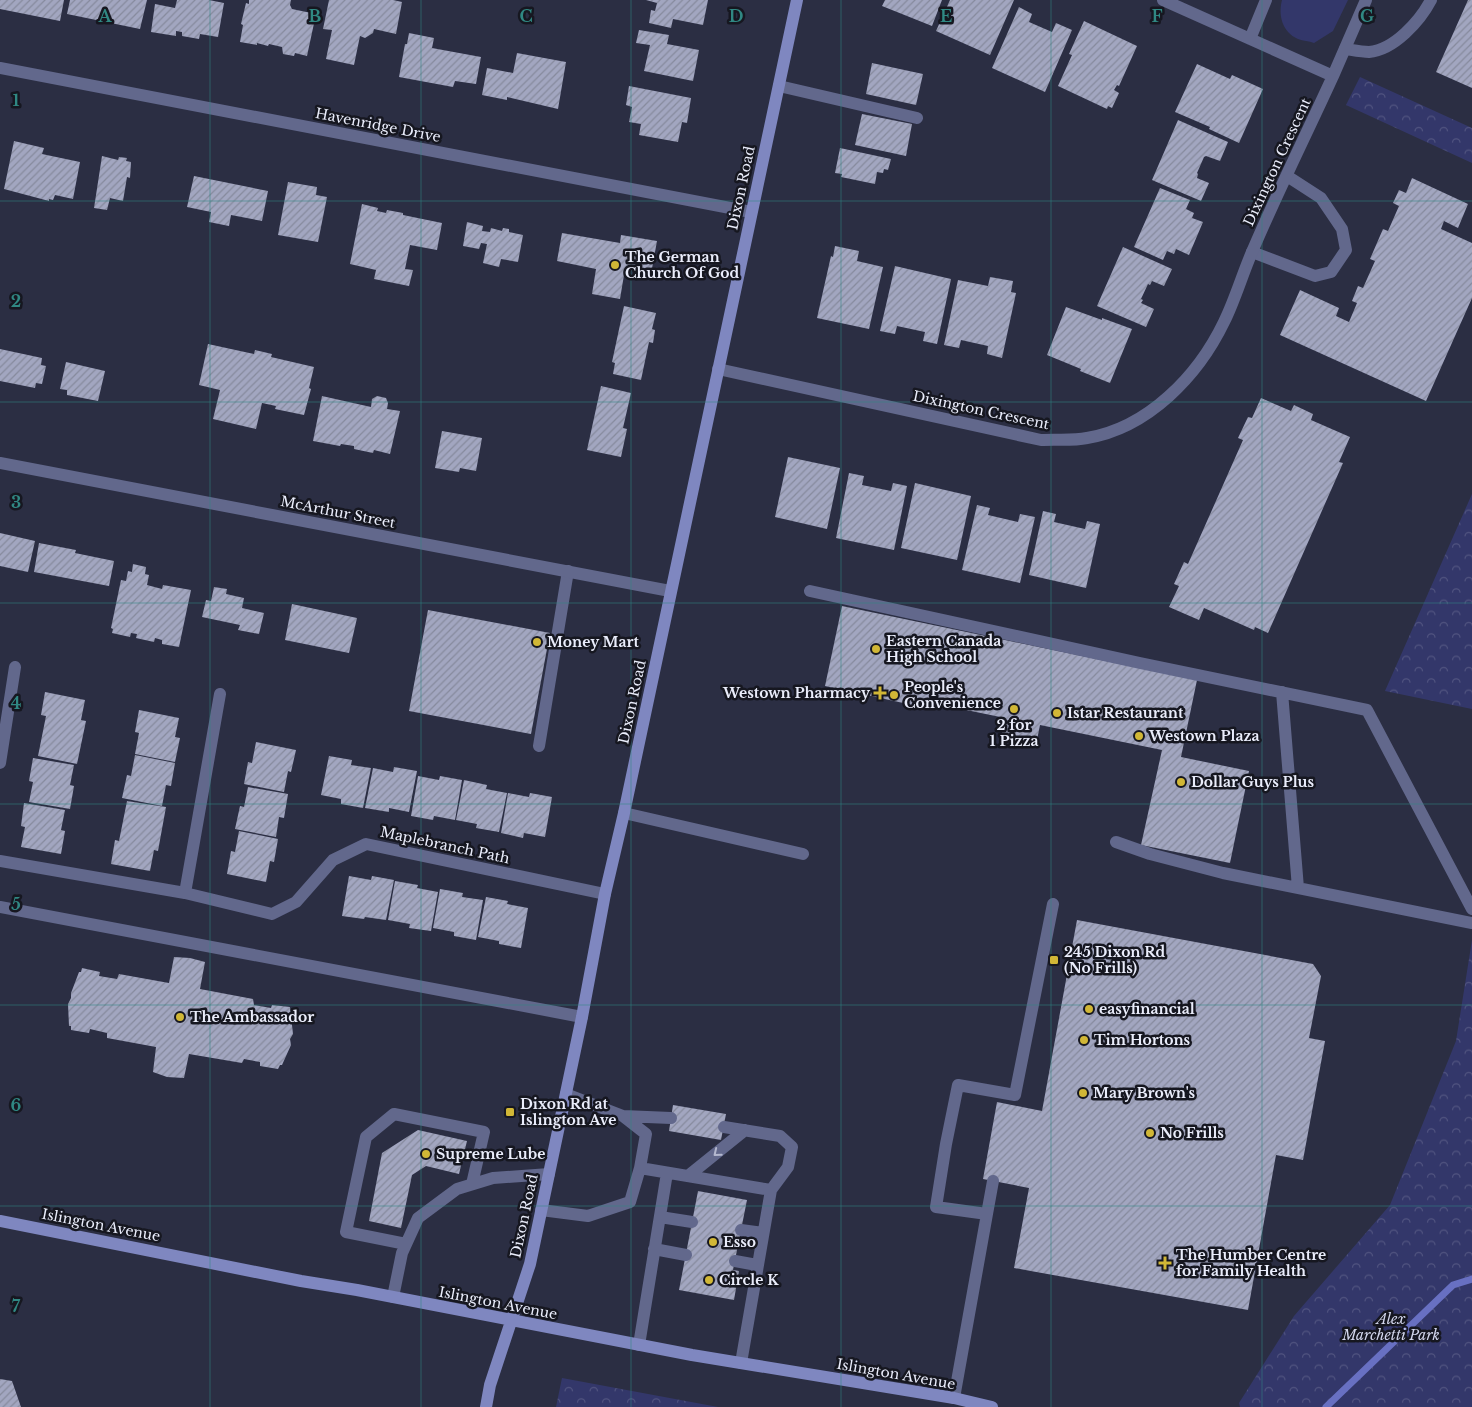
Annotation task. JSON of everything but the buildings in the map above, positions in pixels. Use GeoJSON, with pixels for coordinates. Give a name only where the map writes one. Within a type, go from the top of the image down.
{"type":"FeatureCollection","features":[{"type":"Feature","properties":{"kind":"main road","name":"Dixon Road"},"geometry":{"type":"LineString","coordinates":[[486,1407],[490,1385],[510,1320],[530,1264],[582,1017],[605,894],[624,813],[797,0]]}},
{"type":"Feature","properties":{"kind":"main road","name":"Islington Avenue"},"geometry":{"type":"LineString","coordinates":[[0,1221],[301,1281],[639,1345],[954,1398],[992,1407]]}},
{"type":"Feature","properties":{"kind":"street"},"geometry":{"type":"LineString","coordinates":[[1163,0],[1333,76]]}},
{"type":"Feature","properties":{"kind":"street"},"geometry":{"type":"LineString","coordinates":[[1250,39],[1266,0]]}},
{"type":"Feature","properties":{"kind":"street","name":"Dixington Crescent"},"geometry":{"type":"LineString","coordinates":[[718,369],[1041,440],[1086,438],[1103,434],[1146,415],[1176,391],[1207,351],[1224,323],[1252,252],[1366,0]]}},
{"type":"Feature","properties":{"kind":"street"},"geometry":{"type":"LineString","coordinates":[[1345,49],[1369,52],[1384,48],[1406,33],[1425,11],[1431,0]]}},
{"type":"Feature","properties":{"kind":"street","name":"Havenridge Drive"},"geometry":{"type":"LineString","coordinates":[[0,68],[751,212]]}},
{"type":"Feature","properties":{"kind":"street"},"geometry":{"type":"LineString","coordinates":[[778,86],[917,118]]}},
{"type":"Feature","properties":{"kind":"street"},"geometry":{"type":"LineString","coordinates":[[1252,252],[1315,276],[1331,272],[1346,250],[1342,229],[1321,198],[1287,176]]}},
{"type":"Feature","properties":{"kind":"street","name":"McArthur Street"},"geometry":{"type":"LineString","coordinates":[[0,463],[670,591]]}},
{"type":"Feature","properties":{"kind":"street"},"geometry":{"type":"LineString","coordinates":[[540,746],[568,571]]}},
{"type":"Feature","properties":{"kind":"street"},"geometry":{"type":"LineString","coordinates":[[810,592],[1140,664],[1367,710],[1472,909]]}},
{"type":"Feature","properties":{"kind":"street"},"geometry":{"type":"LineString","coordinates":[[0,763],[15,667]]}},
{"type":"Feature","properties":{"kind":"street"},"geometry":{"type":"LineString","coordinates":[[1282,692],[1298,888]]}},
{"type":"Feature","properties":{"kind":"street"},"geometry":{"type":"LineString","coordinates":[[185,892],[220,694]]}},
{"type":"Feature","properties":{"kind":"street"},"geometry":{"type":"LineString","coordinates":[[624,813],[803,854]]}},
{"type":"Feature","properties":{"kind":"street"},"geometry":{"type":"LineString","coordinates":[[1116,842],[1150,854],[1223,873],[1472,923]]}},
{"type":"Feature","properties":{"kind":"street","name":"Maplebranch Path"},"geometry":{"type":"LineString","coordinates":[[0,861],[185,892],[272,914],[296,902],[333,860],[366,844],[605,894]]}},
{"type":"Feature","properties":{"kind":"street"},"geometry":{"type":"LineString","coordinates":[[987,1214],[936,1206],[958,1085],[1009,1099],[1015,1095],[1054,904]]}},
{"type":"Feature","properties":{"kind":"street"},"geometry":{"type":"LineString","coordinates":[[0,907],[582,1017]]}},
{"type":"Feature","properties":{"kind":"street"},"geometry":{"type":"LineString","coordinates":[[541,1210],[588,1216],[630,1202],[640,1168],[646,1134],[623,1116],[566,1094]]}},
{"type":"Feature","properties":{"kind":"street"},"geometry":{"type":"LineString","coordinates":[[406,1244],[346,1232],[366,1137],[394,1114],[484,1132],[472,1184]]}},
{"type":"Feature","properties":{"kind":"street"},"geometry":{"type":"LineString","coordinates":[[623,1116],[671,1118]]}},
{"type":"Feature","properties":{"kind":"street"},"geometry":{"type":"LineString","coordinates":[[724,1127],[780,1136],[792,1147],[788,1167],[771,1190],[740,1363]]}},
{"type":"Feature","properties":{"kind":"street"},"geometry":{"type":"LineString","coordinates":[[688,1176],[745,1130]]}},
{"type":"Feature","properties":{"kind":"street"},"geometry":{"type":"LineString","coordinates":[[640,1168],[771,1190]]}},
{"type":"Feature","properties":{"kind":"street"},"geometry":{"type":"LineString","coordinates":[[639,1345],[667,1173]]}},
{"type":"Feature","properties":{"kind":"street"},"geometry":{"type":"LineString","coordinates":[[393,1297],[402,1253],[418,1218],[457,1189],[493,1178],[549,1174]]}},
{"type":"Feature","properties":{"kind":"street"},"geometry":{"type":"LineString","coordinates":[[954,1398],[993,1181]]}},
{"type":"Feature","properties":{"kind":"street"},"geometry":{"type":"LineString","coordinates":[[660,1217],[692,1222]]}},
{"type":"Feature","properties":{"kind":"street"},"geometry":{"type":"LineString","coordinates":[[741,1230],[763,1233]]}},
{"type":"Feature","properties":{"kind":"street"},"geometry":{"type":"LineString","coordinates":[[654,1249],[686,1255]]}},
{"type":"Feature","properties":{"kind":"street"},"geometry":{"type":"LineString","coordinates":[[735,1261],[757,1264]]}},
{"type":"Feature","properties":{"kind":"green space"},"geometry":{"type":"Polygon","coordinates":[[[1282,0],[1348,0],[1333,31],[1314,43],[1298,39],[1285,28],[1281,17],[1282,0]]]}},
{"type":"Feature","properties":{"kind":"green space"},"geometry":{"type":"Polygon","coordinates":[[[1360,77],[1472,128],[1472,163],[1346,105],[1360,77]]]}},
{"type":"Feature","properties":{"kind":"green space"},"geometry":{"type":"Polygon","coordinates":[[[1472,494],[1472,709],[1385,691],[1472,494]]]}},
{"type":"Feature","properties":{"kind":"green space","name":"Alex Marchetti Park"},"geometry":{"type":"Polygon","coordinates":[[[1472,940],[1472,1407],[1240,1407],[1239,1403],[1294,1316],[1390,1205],[1456,1041],[1472,940]]]}},
{"type":"Feature","properties":{"kind":"green space"},"geometry":{"type":"Polygon","coordinates":[[[562,1378],[718,1407],[556,1407],[562,1378]]]}},
{"type":"Feature","properties":{"kind":"waterway"},"geometry":{"type":"LineString","coordinates":[[1326,1407],[1453,1285],[1472,1279]]}},
{"type":"Feature","properties":{"kind":"place","name":"The German Church Of God"},"geometry":{"type":"Point","coordinates":[615,265]}},
{"type":"Feature","properties":{"kind":"place","name":"Money Mart"},"geometry":{"type":"Point","coordinates":[537,642]}},
{"type":"Feature","properties":{"kind":"place","name":"Eastern Canada High School"},"geometry":{"type":"Point","coordinates":[876,649]}},
{"type":"Feature","properties":{"kind":"place","name":"Westown Pharmacy"},"geometry":{"type":"Point","coordinates":[880,693]}},
{"type":"Feature","properties":{"kind":"place","name":"People's Convenience"},"geometry":{"type":"Point","coordinates":[894,695]}},
{"type":"Feature","properties":{"kind":"place","name":"2 for 1 Pizza"},"geometry":{"type":"Point","coordinates":[1014,709]}},
{"type":"Feature","properties":{"kind":"place","name":"Istar Restaurant"},"geometry":{"type":"Point","coordinates":[1057,713]}},
{"type":"Feature","properties":{"kind":"place","name":"Westown Plaza"},"geometry":{"type":"Point","coordinates":[1139,736]}},
{"type":"Feature","properties":{"kind":"place","name":"Dollar Guys Plus"},"geometry":{"type":"Point","coordinates":[1181,782]}},
{"type":"Feature","properties":{"kind":"place","name":"245 Dixon Rd (No Frills)"},"geometry":{"type":"Point","coordinates":[1054,960]}},
{"type":"Feature","properties":{"kind":"place","name":"easyfinancial"},"geometry":{"type":"Point","coordinates":[1089,1009]}},
{"type":"Feature","properties":{"kind":"place","name":"The Ambassador"},"geometry":{"type":"Point","coordinates":[180,1017]}},
{"type":"Feature","properties":{"kind":"place","name":"Tim Hortons"},"geometry":{"type":"Point","coordinates":[1084,1040]}},
{"type":"Feature","properties":{"kind":"place","name":"Mary Brown's"},"geometry":{"type":"Point","coordinates":[1083,1093]}},
{"type":"Feature","properties":{"kind":"place","name":"Dixon Rd at Islington Ave"},"geometry":{"type":"Point","coordinates":[510,1112]}},
{"type":"Feature","properties":{"kind":"place","name":"No Frills"},"geometry":{"type":"Point","coordinates":[1150,1133]}},
{"type":"Feature","properties":{"kind":"place","name":"Supreme Lube"},"geometry":{"type":"Point","coordinates":[426,1154]}},
{"type":"Feature","properties":{"kind":"place","name":"Esso"},"geometry":{"type":"Point","coordinates":[713,1242]}},
{"type":"Feature","properties":{"kind":"place","name":"The Humber Centre for Family Health"},"geometry":{"type":"Point","coordinates":[1165,1263]}},
{"type":"Feature","properties":{"kind":"place","name":"Circle K"},"geometry":{"type":"Point","coordinates":[709,1280]}}]}
